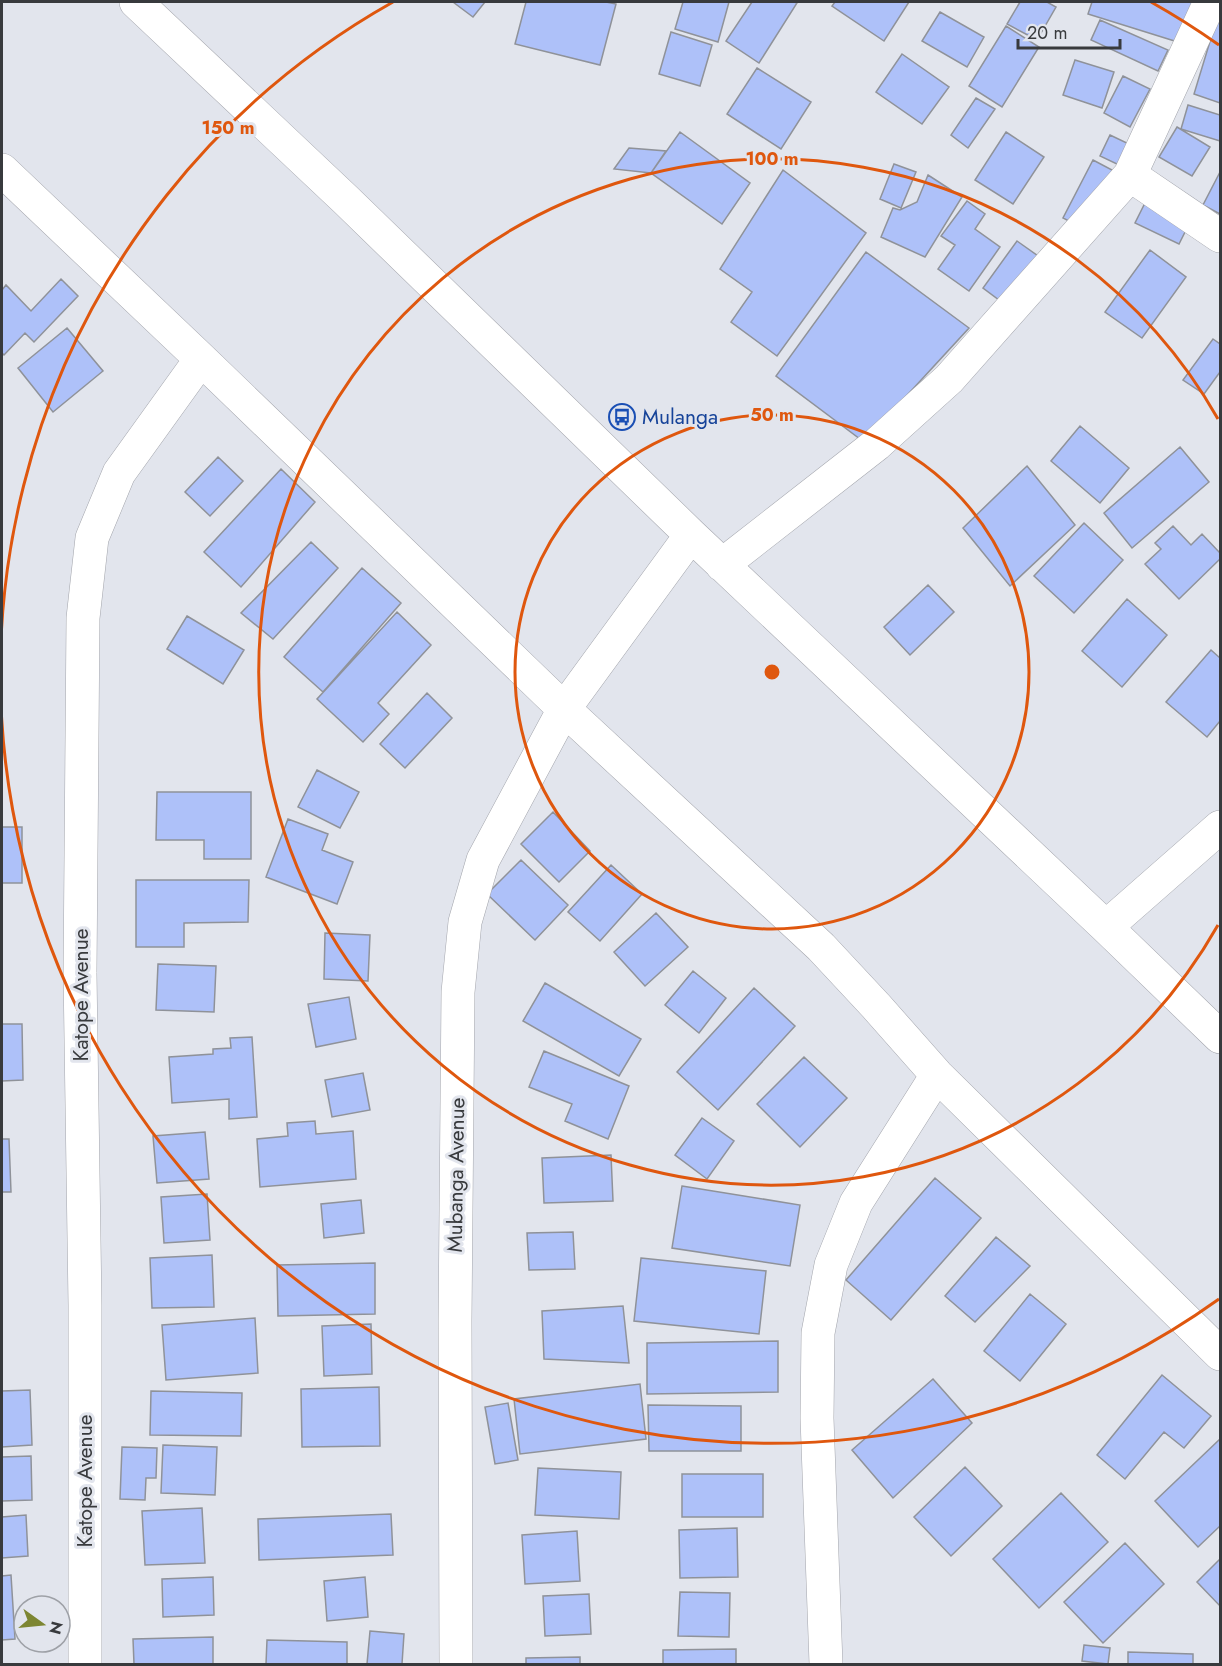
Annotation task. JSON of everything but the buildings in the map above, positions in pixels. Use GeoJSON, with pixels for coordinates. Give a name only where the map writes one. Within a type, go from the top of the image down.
{"type":"FeatureCollection","features":[{"type":"Feature","properties":{"kind":"street"},"geometry":{"type":"LineString","coordinates":[[136,2],[346,200],[691,535],[1221,1037]]}},
{"type":"Feature","properties":{"kind":"street"},"geometry":{"type":"LineString","coordinates":[[723,565],[877,444],[949,380],[1130,175],[1210,2]]}},
{"type":"Feature","properties":{"kind":"street"},"geometry":{"type":"LineString","coordinates":[[1216,2],[1221,4]]}},
{"type":"Feature","properties":{"kind":"street"},"geometry":{"type":"LineString","coordinates":[[2,170],[564,709],[820,947],[937,1075],[1221,1354]]}},
{"type":"Feature","properties":{"kind":"street"},"geometry":{"type":"LineString","coordinates":[[1130,175],[1221,236]]}},
{"type":"Feature","properties":{"kind":"street","name":"Katope Avenue"},"geometry":{"type":"LineString","coordinates":[[85,1665],[85,1305],[80,973],[83,618],[92,538],[119,473],[201,359]]}},
{"type":"Feature","properties":{"kind":"street","name":"Mubanga Avenue"},"geometry":{"type":"LineString","coordinates":[[456,1665],[455,1309],[458,992],[465,922],[483,860],[564,709],[691,535]]}},
{"type":"Feature","properties":{"kind":"street"},"geometry":{"type":"LineString","coordinates":[[1106,927],[1221,827]]}},
{"type":"Feature","properties":{"kind":"street"},"geometry":{"type":"LineString","coordinates":[[826,1665],[817,1418],[820,1322],[831,1266],[856,1203],[937,1075]]}},
{"type":"Feature","properties":{"kind":"place","name":"Mulanga"},"geometry":{"type":"Point","coordinates":[622,417]}}]}
